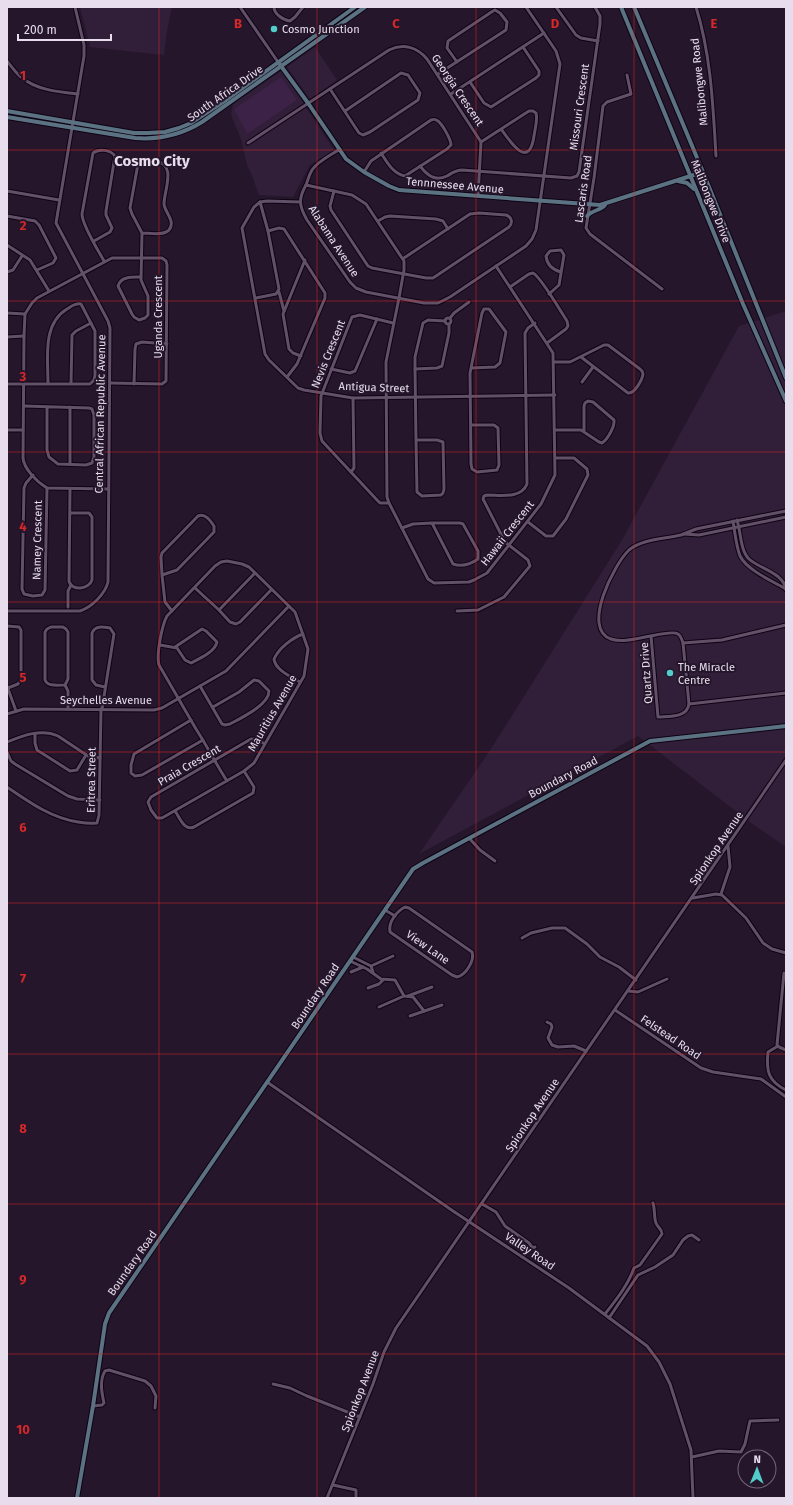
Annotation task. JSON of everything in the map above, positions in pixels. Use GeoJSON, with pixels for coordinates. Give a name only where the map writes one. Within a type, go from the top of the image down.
{"type":"FeatureCollection","features":[{"type":"Feature","properties":{"kind":"street","name":"Central African Republic Avenue"},"geometry":{"type":"LineString","coordinates":[[7,611],[80,611],[89,607],[102,594],[106,587],[108,577],[110,383],[109,324],[56,223],[84,50],[75,7]]}},
{"type":"Feature","properties":{"kind":"street","name":"Tennnessee Avenue"},"geometry":{"type":"LineString","coordinates":[[240,7],[350,162],[364,172],[399,190],[540,201],[605,204],[703,172]]}},
{"type":"Feature","properties":{"kind":"street"},"geometry":{"type":"LineString","coordinates":[[274,7],[275,13],[290,22],[303,7]]}},
{"type":"Feature","properties":{"kind":"street","name":"South Africa Drive"},"geometry":{"type":"LineString","coordinates":[[7,117],[142,139],[179,134],[202,122],[355,7]]}},
{"type":"Feature","properties":{"kind":"street","name":"South Africa Drive"},"geometry":{"type":"LineString","coordinates":[[7,111],[144,134],[173,130],[198,118],[364,7]]}},
{"type":"Feature","properties":{"kind":"street","name":"Alabama Avenue"},"geometry":{"type":"LineString","coordinates":[[340,149],[316,166],[301,192],[300,202],[305,216],[352,285],[356,288],[366,292],[427,304],[438,303],[450,297],[526,246],[532,239],[535,231],[560,64],[557,54],[526,7]]}},
{"type":"Feature","properties":{"kind":"street"},"geometry":{"type":"LineString","coordinates":[[556,7],[572,32],[582,38],[598,41]]}},
{"type":"Feature","properties":{"kind":"street","name":"Missouri Crescent"},"geometry":{"type":"LineString","coordinates":[[420,166],[427,175],[436,178],[443,178],[458,170],[571,178],[576,177],[578,173],[598,41],[600,18],[595,7]]}},
{"type":"Feature","properties":{"kind":"street","name":"Malibongwe Drive"},"geometry":{"type":"LineString","coordinates":[[621,7],[743,304],[786,401]]}},
{"type":"Feature","properties":{"kind":"street","name":"Malibongwe Drive"},"geometry":{"type":"LineString","coordinates":[[634,7],[703,172],[786,378]]}},
{"type":"Feature","properties":{"kind":"street","name":"Malibongwe Road"},"geometry":{"type":"LineString","coordinates":[[696,7],[708,63],[716,156]]}},
{"type":"Feature","properties":{"kind":"street"},"geometry":{"type":"LineString","coordinates":[[438,74],[457,62],[506,30],[507,22],[499,12],[495,10],[492,11],[448,41],[448,48],[457,62]]}},
{"type":"Feature","properties":{"kind":"street"},"geometry":{"type":"LineString","coordinates":[[451,94],[544,33]]}},
{"type":"Feature","properties":{"kind":"street","name":"Georgia Crescent"},"geometry":{"type":"LineString","coordinates":[[248,143],[394,47],[412,48],[421,52],[438,74],[481,142],[478,196]]}},
{"type":"Feature","properties":{"kind":"street"},"geometry":{"type":"LineString","coordinates":[[470,82],[484,103],[491,107],[536,78],[539,75],[539,71],[523,47]]}},
{"type":"Feature","properties":{"kind":"street"},"geometry":{"type":"LineString","coordinates":[[7,60],[23,79],[54,91],[78,94]]}},
{"type":"Feature","properties":{"kind":"street"},"geometry":{"type":"LineString","coordinates":[[330,89],[359,133],[365,135],[418,100],[420,94],[408,75],[402,73],[345,110]]}},
{"type":"Feature","properties":{"kind":"street","name":"Lascaris Road"},"geometry":{"type":"LineString","coordinates":[[626,75],[631,94],[607,102],[603,106],[586,228],[590,234],[662,289]]}},
{"type":"Feature","properties":{"kind":"street"},"geometry":{"type":"LineString","coordinates":[[481,142],[529,111],[536,113],[537,119],[532,149],[528,151],[515,149],[502,129]]}},
{"type":"Feature","properties":{"kind":"street"},"geometry":{"type":"LineString","coordinates":[[364,172],[371,161],[381,153],[429,121],[436,120],[439,122],[451,139],[451,145],[447,149],[408,175],[401,175],[394,170],[381,153]]}},
{"type":"Feature","properties":{"kind":"street"},"geometry":{"type":"LineString","coordinates":[[94,241],[111,230],[106,211],[115,159],[114,154],[98,150],[93,153],[82,208],[82,219],[104,261]]}},
{"type":"Feature","properties":{"kind":"street"},"geometry":{"type":"LineString","coordinates":[[141,277],[125,278],[119,281],[118,286],[132,314],[139,320],[147,316],[148,296],[142,284],[141,277],[142,233],[130,208],[138,164],[140,160],[145,159],[159,162],[167,169],[168,178],[164,205],[171,224],[169,230],[165,233],[142,233]]}},
{"type":"Feature","properties":{"kind":"street"},"geometry":{"type":"LineString","coordinates":[[676,181],[687,182],[696,190]]}},
{"type":"Feature","properties":{"kind":"street"},"geometry":{"type":"LineString","coordinates":[[306,185],[334,191],[352,195],[363,202],[368,206],[404,258],[468,215],[474,213],[508,216],[512,221],[509,227],[434,277],[426,278],[368,266],[331,210],[330,206],[334,191]]}},
{"type":"Feature","properties":{"kind":"street"},"geometry":{"type":"LineString","coordinates":[[7,191],[59,200]]}},
{"type":"Feature","properties":{"kind":"street"},"geometry":{"type":"LineString","coordinates":[[284,312],[268,231],[260,202],[300,202]]}},
{"type":"Feature","properties":{"kind":"street","name":"Antigua Street"},"geometry":{"type":"LineString","coordinates":[[260,202],[254,207],[242,230],[266,356],[300,389],[353,398],[555,395]]}},
{"type":"Feature","properties":{"kind":"street"},"geometry":{"type":"LineString","coordinates":[[588,216],[593,211],[601,209],[605,204]]}},
{"type":"Feature","properties":{"kind":"street"},"geometry":{"type":"LineString","coordinates":[[7,216],[35,221],[39,225],[56,258],[53,263],[37,270]]}},
{"type":"Feature","properties":{"kind":"street"},"geometry":{"type":"LineString","coordinates":[[378,221],[390,216],[436,219],[443,221],[448,229]]}},
{"type":"Feature","properties":{"kind":"street"},"geometry":{"type":"LineString","coordinates":[[268,231],[279,228],[284,229],[326,294],[295,367],[288,377]]}},
{"type":"Feature","properties":{"kind":"street"},"geometry":{"type":"LineString","coordinates":[[7,245],[30,260],[49,291]]}},
{"type":"Feature","properties":{"kind":"street"},"geometry":{"type":"LineString","coordinates":[[549,294],[559,286],[561,272],[563,252],[559,250],[550,251],[546,256],[549,264],[554,270],[561,272]]}},
{"type":"Feature","properties":{"kind":"street"},"geometry":{"type":"LineString","coordinates":[[7,272],[13,270],[22,256]]}},
{"type":"Feature","properties":{"kind":"street","name":"Uganda Crescent"},"geometry":{"type":"LineString","coordinates":[[25,314],[34,301],[49,291],[104,261],[116,257],[162,258],[167,264],[167,378],[165,383],[110,383]]}},
{"type":"Feature","properties":{"kind":"street","name":"Hawaii Crescent"},"geometry":{"type":"LineString","coordinates":[[404,258],[405,264],[386,360],[387,496],[389,503],[428,579],[434,582],[468,582],[479,578],[488,572],[542,502],[556,472],[553,352],[496,266]]}},
{"type":"Feature","properties":{"kind":"street"},"geometry":{"type":"LineString","coordinates":[[300,356],[291,352],[289,348],[283,317],[305,260]]}},
{"type":"Feature","properties":{"kind":"street"},"geometry":{"type":"LineString","coordinates":[[510,286],[533,273],[537,276],[549,294],[568,324],[566,329],[547,343]]}},
{"type":"Feature","properties":{"kind":"street"},"geometry":{"type":"LineString","coordinates":[[256,298],[274,295],[279,292]]}},
{"type":"Feature","properties":{"kind":"street"},"geometry":{"type":"LineString","coordinates":[[445,321],[446,318],[450,318],[454,313],[469,302]]}},
{"type":"Feature","properties":{"kind":"street"},"geometry":{"type":"LineString","coordinates":[[7,384],[90,384],[94,380],[95,331],[81,304],[76,304],[59,315],[49,335],[48,383]]}},
{"type":"Feature","properties":{"kind":"street"},"geometry":{"type":"LineString","coordinates":[[471,368],[495,367],[500,363],[506,332],[489,309],[484,309],[482,313],[471,368],[470,397],[471,462],[472,469],[477,472],[496,470],[499,465],[498,428],[494,425],[471,425]]}},
{"type":"Feature","properties":{"kind":"street"},"geometry":{"type":"LineString","coordinates":[[7,313],[25,314],[23,430],[23,462],[25,466],[47,488],[108,489]]}},
{"type":"Feature","properties":{"kind":"street","name":"Nevis Crescent"},"geometry":{"type":"LineString","coordinates":[[389,503],[378,502],[322,439],[320,411],[322,393],[352,317],[358,315],[393,323]]}},
{"type":"Feature","properties":{"kind":"street"},"geometry":{"type":"LineString","coordinates":[[415,368],[437,368],[442,366],[449,333],[449,324],[451,321],[450,318]]}},
{"type":"Feature","properties":{"kind":"street"},"geometry":{"type":"LineString","coordinates":[[331,369],[350,373],[355,371],[376,319]]}},
{"type":"Feature","properties":{"kind":"street"},"geometry":{"type":"LineString","coordinates":[[416,440],[438,440],[442,442],[444,488],[441,495],[422,496],[416,492],[415,368],[423,323],[428,320],[445,321],[446,324],[449,324]]}},
{"type":"Feature","properties":{"kind":"street"},"geometry":{"type":"LineString","coordinates":[[71,383],[72,335],[91,322]]}},
{"type":"Feature","properties":{"kind":"street"},"geometry":{"type":"LineString","coordinates":[[458,611],[480,609],[504,597],[510,592],[530,564],[528,560],[504,540],[483,498],[487,495],[517,494],[523,490],[526,485],[525,333],[528,328],[535,323]]}},
{"type":"Feature","properties":{"kind":"street"},"geometry":{"type":"LineString","coordinates":[[7,337],[24,336]]}},
{"type":"Feature","properties":{"kind":"street"},"geometry":{"type":"LineString","coordinates":[[134,384],[134,349],[136,344],[142,342],[167,344]]}},
{"type":"Feature","properties":{"kind":"street"},"geometry":{"type":"LineString","coordinates":[[554,362],[569,362],[604,345],[609,345],[640,369],[643,374],[634,392],[630,394],[626,393],[581,357]]}},
{"type":"Feature","properties":{"kind":"street"},"geometry":{"type":"LineString","coordinates":[[582,382],[593,367]]}},
{"type":"Feature","properties":{"kind":"street"},"geometry":{"type":"LineString","coordinates":[[351,472],[354,468],[353,398]]}},
{"type":"Feature","properties":{"kind":"street"},"geometry":{"type":"LineString","coordinates":[[555,430],[584,431],[599,442],[603,442],[614,425],[614,420],[593,402],[588,401],[584,406],[584,431]]}},
{"type":"Feature","properties":{"kind":"street"},"geometry":{"type":"LineString","coordinates":[[24,406],[89,408],[93,410],[94,457],[90,464],[56,464],[48,455],[47,407]]}},
{"type":"Feature","properties":{"kind":"street"},"geometry":{"type":"LineString","coordinates":[[70,407],[70,464]]}},
{"type":"Feature","properties":{"kind":"street"},"geometry":{"type":"LineString","coordinates":[[7,430],[23,430]]}},
{"type":"Feature","properties":{"kind":"street"},"geometry":{"type":"LineString","coordinates":[[528,522],[546,536],[553,536],[568,516],[588,475],[587,469],[575,459],[556,458]]}},
{"type":"Feature","properties":{"kind":"street","name":"Namey Crescent"},"geometry":{"type":"LineString","coordinates":[[33,475],[26,483],[24,488],[22,589],[24,594],[27,595],[42,595],[45,590],[47,488]]}},
{"type":"Feature","properties":{"kind":"street"},"geometry":{"type":"LineString","coordinates":[[68,607],[68,592],[71,586],[69,581],[70,489]]}},
{"type":"Feature","properties":{"kind":"street"},"geometry":{"type":"LineString","coordinates":[[651,636],[620,640],[610,639],[602,633],[598,621],[601,599],[607,583],[629,550],[641,544],[696,529],[786,510]]}},
{"type":"Feature","properties":{"kind":"street"},"geometry":{"type":"LineString","coordinates":[[70,513],[89,513],[93,518],[91,582],[86,587],[71,586]]}},
{"type":"Feature","properties":{"kind":"street"},"geometry":{"type":"LineString","coordinates":[[162,575],[178,570],[214,532],[214,526],[206,517],[202,515],[198,516],[162,554],[162,575],[165,602],[172,611]]}},
{"type":"Feature","properties":{"kind":"street"},"geometry":{"type":"LineString","coordinates":[[682,534],[699,535],[786,517]]}},
{"type":"Feature","properties":{"kind":"street"},"geometry":{"type":"LineString","coordinates":[[737,520],[747,556],[752,561],[780,578],[784,582],[786,589]]}},
{"type":"Feature","properties":{"kind":"street"},"geometry":{"type":"LineString","coordinates":[[732,521],[740,554],[745,564],[786,589]]}},
{"type":"Feature","properties":{"kind":"street"},"geometry":{"type":"LineString","coordinates":[[402,528],[415,524],[432,523],[463,524],[478,552],[478,559],[467,565],[454,564],[432,523]]}},
{"type":"Feature","properties":{"kind":"street","name":"Mauritius Avenue"},"geometry":{"type":"LineString","coordinates":[[164,817],[227,781],[253,765],[305,672],[308,651],[295,614],[289,606],[255,573],[242,564],[223,561],[215,566],[165,620],[158,663],[227,781]]}},
{"type":"Feature","properties":{"kind":"street"},"geometry":{"type":"LineString","coordinates":[[219,610],[255,573]]}},
{"type":"Feature","properties":{"kind":"street"},"geometry":{"type":"LineString","coordinates":[[194,588],[230,622],[237,624],[271,590]]}},
{"type":"Feature","properties":{"kind":"street","name":"Seychelles Avenue"},"geometry":{"type":"LineString","coordinates":[[7,714],[24,709],[156,710],[229,669],[289,606]]}},
{"type":"Feature","properties":{"kind":"street"},"geometry":{"type":"LineString","coordinates":[[786,625],[722,640],[683,643],[689,704],[786,693]]}},
{"type":"Feature","properties":{"kind":"street"},"geometry":{"type":"LineString","coordinates":[[7,626],[19,627],[21,630],[21,679],[19,683],[7,687],[16,711]]}},
{"type":"Feature","properties":{"kind":"street"},"geometry":{"type":"LineString","coordinates":[[51,627],[63,627],[68,632],[68,679],[65,685],[50,685],[46,683],[45,680],[45,632],[51,627]]}},
{"type":"Feature","properties":{"kind":"street","name":"Eritrea Street"},"geometry":{"type":"LineString","coordinates":[[7,787],[58,818],[87,824],[96,823],[99,820],[101,709],[105,687],[113,632],[109,628],[97,627],[92,633],[92,680],[94,684],[105,687]]}},
{"type":"Feature","properties":{"kind":"street"},"geometry":{"type":"LineString","coordinates":[[160,645],[179,649],[185,660],[191,663],[211,651],[216,646],[217,642],[206,631],[202,630],[175,647]]}},
{"type":"Feature","properties":{"kind":"street","name":"Quartz Drive"},"geometry":{"type":"LineString","coordinates":[[683,643],[681,636],[674,632],[651,636],[658,717],[684,714],[688,710],[689,704]]}},
{"type":"Feature","properties":{"kind":"street"},"geometry":{"type":"LineString","coordinates":[[300,682],[282,671],[275,664],[274,659],[292,639],[303,634]]}},
{"type":"Feature","properties":{"kind":"street"},"geometry":{"type":"LineString","coordinates":[[200,686],[212,708],[222,724],[228,725],[259,707],[268,697],[269,691],[259,681],[254,680],[240,692],[212,708]]}},
{"type":"Feature","properties":{"kind":"street"},"geometry":{"type":"LineString","coordinates":[[65,685],[68,690],[68,709]]}},
{"type":"Feature","properties":{"kind":"street"},"geometry":{"type":"LineString","coordinates":[[191,720],[134,754],[131,773],[135,776],[140,776],[203,740]]}},
{"type":"Feature","properties":{"kind":"street","name":"Boundary Road"},"geometry":{"type":"LineString","coordinates":[[77,1498],[105,1324],[109,1313],[415,868],[650,741],[786,726]]}},
{"type":"Feature","properties":{"kind":"street"},"geometry":{"type":"LineString","coordinates":[[7,742],[27,734],[56,734],[86,755],[93,758],[100,758]]}},
{"type":"Feature","properties":{"kind":"street"},"geometry":{"type":"LineString","coordinates":[[35,734],[37,750],[70,771],[77,770],[86,755]]}},
{"type":"Feature","properties":{"kind":"street","name":"Praia Crescent"},"geometry":{"type":"LineString","coordinates":[[164,817],[159,818],[155,816],[148,804],[150,798],[252,739],[257,739],[264,744]]}},
{"type":"Feature","properties":{"kind":"street"},"geometry":{"type":"LineString","coordinates":[[7,752],[11,761],[15,764],[68,796],[77,799],[100,800]]}},
{"type":"Feature","properties":{"kind":"street","name":"Spionkop Avenue"},"geometry":{"type":"LineString","coordinates":[[327,1498],[373,1384],[384,1352],[394,1332],[786,760]]}},
{"type":"Feature","properties":{"kind":"street"},"geometry":{"type":"LineString","coordinates":[[175,811],[187,829],[191,829],[201,824],[253,793],[254,787],[244,771]]}},
{"type":"Feature","properties":{"kind":"street"},"geometry":{"type":"LineString","coordinates":[[469,838],[480,850],[495,861]]}},
{"type":"Feature","properties":{"kind":"street"},"geometry":{"type":"LineString","coordinates":[[721,894],[730,867],[728,846]]}},
{"type":"Feature","properties":{"kind":"street"},"geometry":{"type":"LineString","coordinates":[[692,898],[721,894]]}},
{"type":"Feature","properties":{"kind":"street"},"geometry":{"type":"LineString","coordinates":[[721,894],[746,918],[763,943],[772,949],[786,953]]}},
{"type":"Feature","properties":{"kind":"street","name":"View Lane"},"geometry":{"type":"LineString","coordinates":[[404,907],[409,908],[472,952],[473,957],[470,967],[461,976],[457,977],[452,975],[390,932],[389,926],[395,916],[404,907]]}},
{"type":"Feature","properties":{"kind":"street"},"geometry":{"type":"LineString","coordinates":[[385,910],[395,916]]}},
{"type":"Feature","properties":{"kind":"street"},"geometry":{"type":"LineString","coordinates":[[522,938],[531,933],[552,928],[564,928],[587,944],[600,957],[619,967],[636,980]]}},
{"type":"Feature","properties":{"kind":"street"},"geometry":{"type":"LineString","coordinates":[[351,972],[364,966],[371,966],[392,956]]}},
{"type":"Feature","properties":{"kind":"street"},"geometry":{"type":"LineString","coordinates":[[352,959],[383,980],[395,980],[406,996],[414,999],[424,1011]]}},
{"type":"Feature","properties":{"kind":"street"},"geometry":{"type":"LineString","coordinates":[[371,966],[373,972]]}},
{"type":"Feature","properties":{"kind":"street"},"geometry":{"type":"LineString","coordinates":[[778,1046],[784,973]]}},
{"type":"Feature","properties":{"kind":"street"},"geometry":{"type":"LineString","coordinates":[[628,991],[638,992],[668,979]]}},
{"type":"Feature","properties":{"kind":"street"},"geometry":{"type":"LineString","coordinates":[[368,988],[379,984],[383,980]]}},
{"type":"Feature","properties":{"kind":"street"},"geometry":{"type":"LineString","coordinates":[[379,1007],[432,987]]}},
{"type":"Feature","properties":{"kind":"street"},"geometry":{"type":"LineString","coordinates":[[410,1016],[442,1005]]}},
{"type":"Feature","properties":{"kind":"street","name":"Felstead Road"},"geometry":{"type":"LineString","coordinates":[[615,1010],[701,1068],[714,1072],[761,1079],[786,1097]]}},
{"type":"Feature","properties":{"kind":"street"},"geometry":{"type":"LineString","coordinates":[[547,1022],[551,1024],[552,1027],[548,1038],[552,1045],[558,1047],[574,1046],[586,1051]]}},
{"type":"Feature","properties":{"kind":"street"},"geometry":{"type":"LineString","coordinates":[[778,1046],[786,1050]]}},
{"type":"Feature","properties":{"kind":"street"},"geometry":{"type":"LineString","coordinates":[[778,1046],[768,1052],[769,1075],[772,1080],[786,1090]]}},
{"type":"Feature","properties":{"kind":"street","name":"Valley Road"},"geometry":{"type":"LineString","coordinates":[[267,1082],[470,1222],[569,1288],[647,1346],[659,1362],[673,1392],[692,1457],[693,1498]]}},
{"type":"Feature","properties":{"kind":"street"},"geometry":{"type":"LineString","coordinates":[[605,1314],[626,1285],[634,1268],[640,1265],[662,1233],[656,1222],[653,1203]]}},
{"type":"Feature","properties":{"kind":"street"},"geometry":{"type":"LineString","coordinates":[[482,1204],[498,1213],[506,1226],[533,1247],[526,1251],[522,1257]]}},
{"type":"Feature","properties":{"kind":"street"},"geometry":{"type":"LineString","coordinates":[[609,1318],[638,1275],[656,1267],[673,1255],[683,1240],[688,1236],[692,1236],[699,1240]]}},
{"type":"Feature","properties":{"kind":"street"},"geometry":{"type":"LineString","coordinates":[[93,1406],[102,1405],[104,1403],[101,1395],[103,1376],[105,1371],[109,1370],[149,1384],[156,1396],[154,1408]]}},
{"type":"Feature","properties":{"kind":"street"},"geometry":{"type":"LineString","coordinates":[[273,1384],[285,1386],[360,1417]]}},
{"type":"Feature","properties":{"kind":"street"},"geometry":{"type":"LineString","coordinates":[[692,1457],[723,1451],[741,1452],[745,1444],[750,1421],[778,1420]]}},
{"type":"Feature","properties":{"kind":"street"},"geometry":{"type":"LineString","coordinates":[[333,1485],[356,1490],[356,1498]]}},
{"type":"Feature","properties":{"kind":"shaded area"},"geometry":{"type":"Polygon","coordinates":[[[80,7],[172,7],[164,55],[90,47],[80,7]]]}},
{"type":"Feature","properties":{"kind":"shaded area"},"geometry":{"type":"Polygon","coordinates":[[[315,47],[337,80],[310,99],[287,67],[315,47]]]}},
{"type":"Feature","properties":{"kind":"shaded area"},"geometry":{"type":"Polygon","coordinates":[[[281,71],[334,150],[310,165],[293,197],[259,195],[247,165],[241,139],[231,115],[233,104],[281,71]]]}},
{"type":"Feature","properties":{"kind":"shaded area"},"geometry":{"type":"Polygon","coordinates":[[[281,77],[297,100],[247,134],[234,109],[281,77]]]}},
{"type":"Feature","properties":{"kind":"shaded area"},"geometry":{"type":"Polygon","coordinates":[[[786,311],[786,847],[754,825],[638,736],[419,854],[489,752],[622,540],[739,326],[786,311]]]}},
{"type":"Feature","properties":{"kind":"place","name":"Cosmo Junction"},"geometry":{"type":"Point","coordinates":[274,29]}},
{"type":"Feature","properties":{"kind":"place","name":"The Miracle Centre"},"geometry":{"type":"Point","coordinates":[670,673]}},
{"type":"Feature","properties":{"kind":"district","name":"Cosmo City"},"geometry":{"type":"Point","coordinates":[152,161]}}]}
